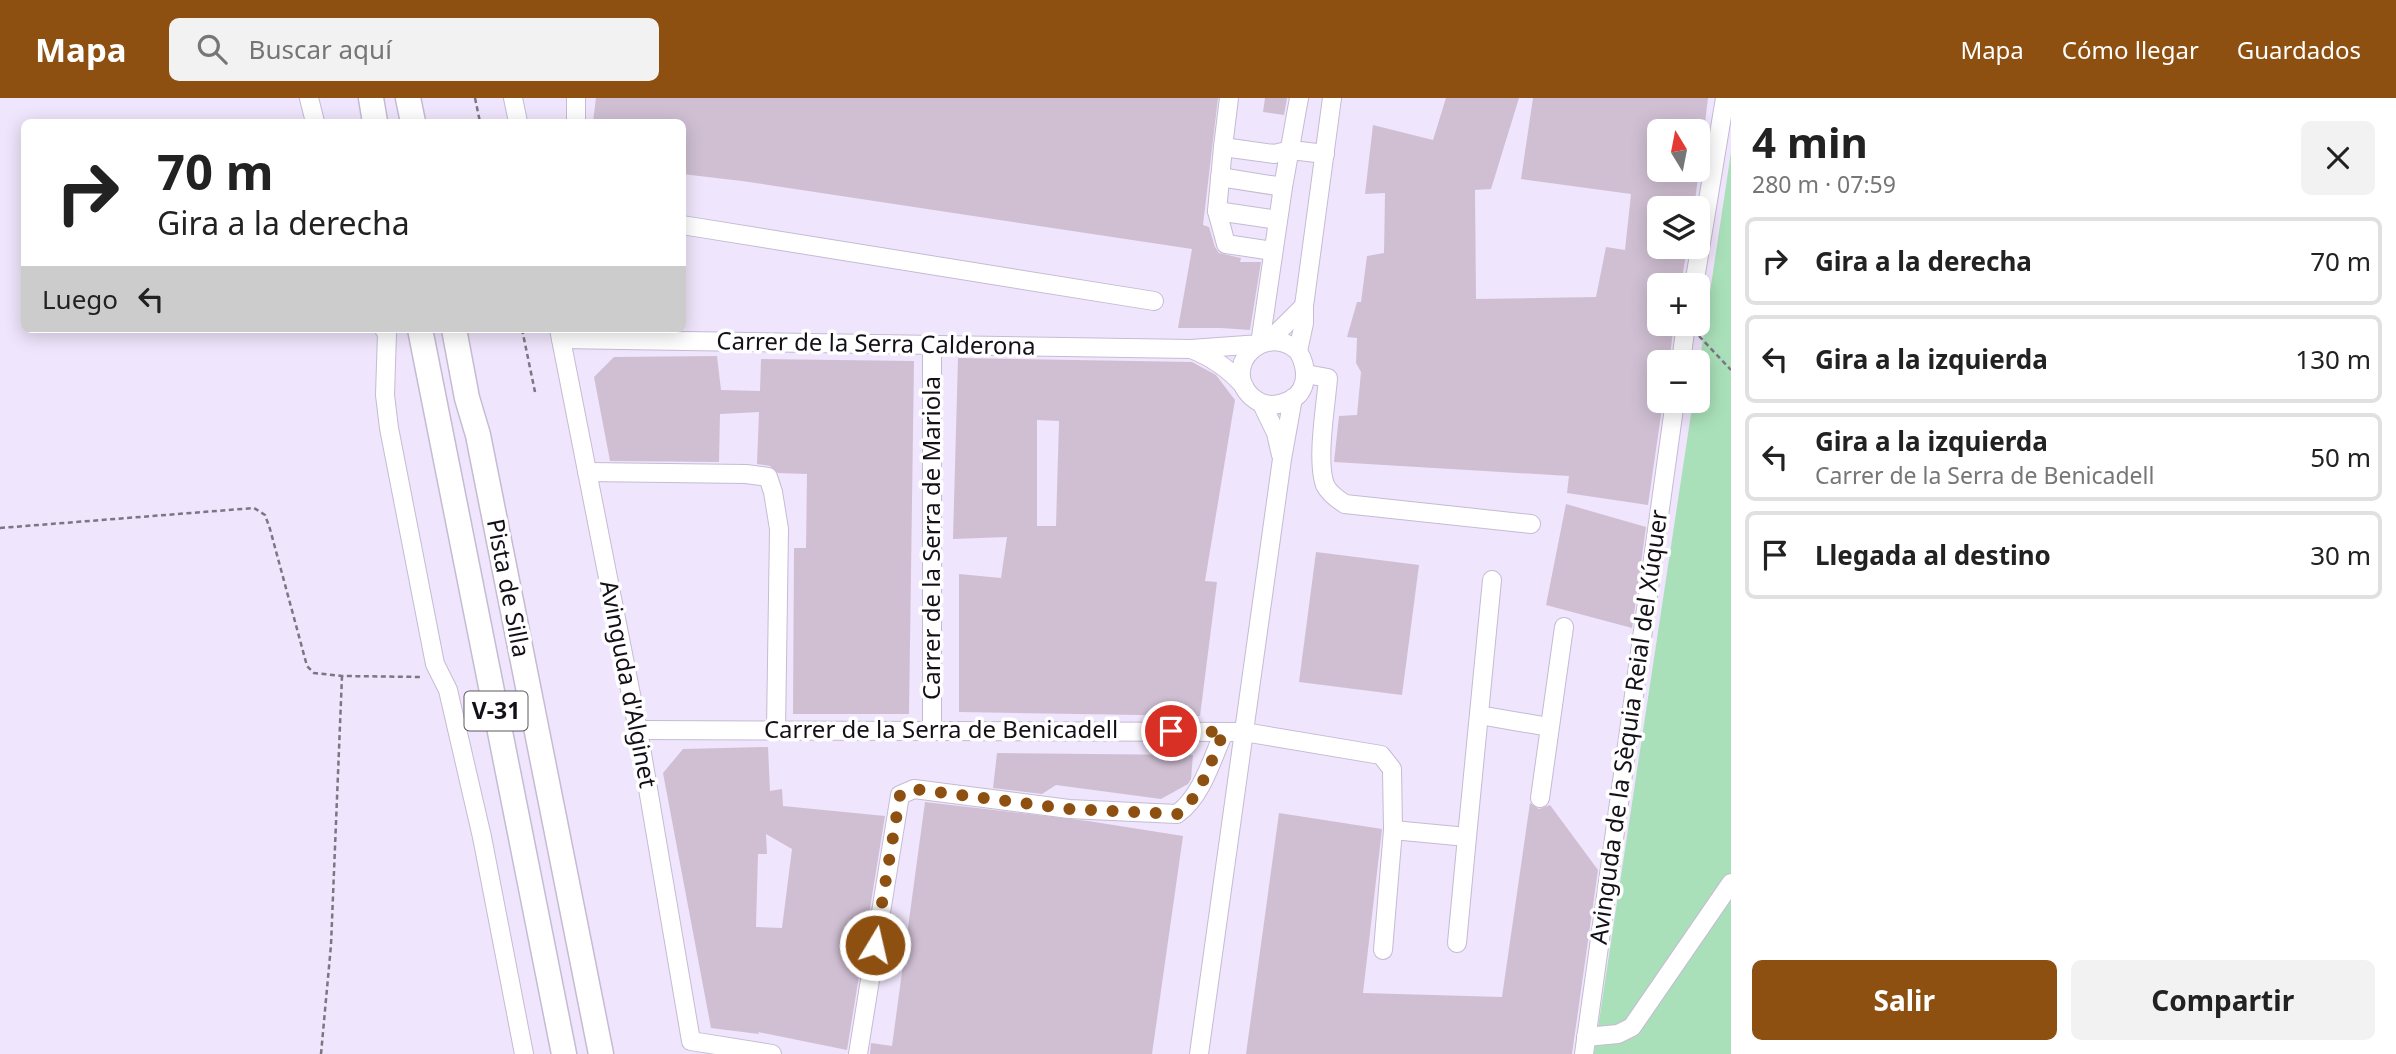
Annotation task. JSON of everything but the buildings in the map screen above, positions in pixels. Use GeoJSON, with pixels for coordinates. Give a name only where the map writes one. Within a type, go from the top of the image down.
{"type":"FeatureCollection","features":[{"type":"Feature","properties":{"kind":"highway"},"geometry":{"type":"LineString","coordinates":[[408,98],[412,119]]}},
{"type":"Feature","properties":{"kind":"highway"},"geometry":{"type":"LineString","coordinates":[[423,98],[427,119]]}},
{"type":"Feature","properties":{"kind":"highway","name":"Pista de Silla"},"geometry":{"type":"LineString","coordinates":[[421,333],[564,1054]]}},
{"type":"Feature","properties":{"kind":"highway","name":"Pista de Silla"},"geometry":{"type":"LineString","coordinates":[[455,333],[467,398],[478,435],[601,1054]]}},
{"type":"Feature","properties":{"kind":"highway"},"geometry":{"type":"LineString","coordinates":[[470,333],[482,395],[478,435]]}},
{"type":"Feature","properties":{"kind":"street"},"geometry":{"type":"LineString","coordinates":[[309,98],[314,119]]}},
{"type":"Feature","properties":{"kind":"street"},"geometry":{"type":"LineString","coordinates":[[513,98],[517,119]]}},
{"type":"Feature","properties":{"kind":"street"},"geometry":{"type":"LineString","coordinates":[[576,98],[576,119]]}},
{"type":"Feature","properties":{"kind":"street"},"geometry":{"type":"LineString","coordinates":[[1229,98],[1217,211],[1226,244],[1273,251]]}},
{"type":"Feature","properties":{"kind":"street"},"geometry":{"type":"LineString","coordinates":[[1265,342],[1273,251],[1299,98]]}},
{"type":"Feature","properties":{"kind":"street"},"geometry":{"type":"LineString","coordinates":[[1298,351],[1304,323],[1332,98]]}},
{"type":"Feature","properties":{"kind":"street"},"geometry":{"type":"LineString","coordinates":[[1696,273],[1725,98]]}},
{"type":"Feature","properties":{"kind":"street"},"geometry":{"type":"LineString","coordinates":[[1223,147],[1274,154],[1291,150],[1325,154]]}},
{"type":"Feature","properties":{"kind":"street"},"geometry":{"type":"LineString","coordinates":[[1220,177],[1283,187]]}},
{"type":"Feature","properties":{"kind":"street"},"geometry":{"type":"LineString","coordinates":[[1217,211],[1278,220]]}},
{"type":"Feature","properties":{"kind":"street"},"geometry":{"type":"LineString","coordinates":[[686,226],[1154,302]]}},
{"type":"Feature","properties":{"kind":"street"},"geometry":{"type":"LineString","coordinates":[[1282,459],[1276,433],[1262,404],[1244,386],[1242,366],[1245,357],[1304,306]]}},
{"type":"Feature","properties":{"kind":"street"},"geometry":{"type":"LineString","coordinates":[[387,333],[385,395],[389,428],[435,664],[448,690],[482,837],[524,1054]]}},
{"type":"Feature","properties":{"kind":"street","name":"Carrer de la Serra Calderona"},"geometry":{"type":"LineString","coordinates":[[560,334],[932,346],[1191,349],[1265,342]]}},
{"type":"Feature","properties":{"kind":"street","name":"Avinguda d'Alginet"},"geometry":{"type":"LineString","coordinates":[[560,334],[638,730],[691,1041],[772,1054]]}},
{"type":"Feature","properties":{"kind":"street"},"geometry":{"type":"LineString","coordinates":[[1262,404],[1278,405],[1293,398],[1304,385],[1306,374],[1305,363],[1298,351],[1281,341],[1265,342]]}},
{"type":"Feature","properties":{"kind":"street","name":"Carrer de la Serra de Mariola"},"geometry":{"type":"LineString","coordinates":[[932,346],[932,730]]}},
{"type":"Feature","properties":{"kind":"street","name":"Carrer de la Serra Calderona"},"geometry":{"type":"LineString","coordinates":[[1191,349],[1209,356],[1244,386]]}},
{"type":"Feature","properties":{"kind":"street"},"geometry":{"type":"LineString","coordinates":[[1306,374],[1328,377],[1321,462],[1325,486],[1345,505],[1531,524]]}},
{"type":"Feature","properties":{"kind":"street"},"geometry":{"type":"LineString","coordinates":[[1199,1054],[1282,459],[1293,398]]}},
{"type":"Feature","properties":{"kind":"street","name":"Avinguda de la Sèquia Reial del Xúquer"},"geometry":{"type":"LineString","coordinates":[[1585,1045],[1673,413]]}},
{"type":"Feature","properties":{"kind":"street"},"geometry":{"type":"LineString","coordinates":[[587,472],[746,474],[768,477],[774,492],[779,529],[776,729]]}},
{"type":"Feature","properties":{"kind":"street"},"geometry":{"type":"LineString","coordinates":[[1457,943],[1493,580]]}},
{"type":"Feature","properties":{"kind":"street"},"geometry":{"type":"LineString","coordinates":[[1540,798],[1564,627]]}},
{"type":"Feature","properties":{"kind":"street"},"geometry":{"type":"LineString","coordinates":[[1479,715],[1549,727]]}},
{"type":"Feature","properties":{"kind":"street","name":"Carrer de la Serra de Benicadell"},"geometry":{"type":"LineString","coordinates":[[638,730],[1244,732],[1381,755],[1392,769],[1393,831],[1383,950]]}},
{"type":"Feature","properties":{"kind":"street"},"geometry":{"type":"LineString","coordinates":[[858,1054],[900,795],[914,789],[1069,809],[1178,814],[1189,806],[1224,732]]}},
{"type":"Feature","properties":{"kind":"street"},"geometry":{"type":"LineString","coordinates":[[1393,831],[1467,837]]}},
{"type":"Feature","properties":{"kind":"street"},"geometry":{"type":"LineString","coordinates":[[1585,1045],[1632,1027],[1731,883]]}},
{"type":"Feature","properties":{"kind":"path"},"geometry":{"type":"LineString","coordinates":[[475,98],[479,119]]}},
{"type":"Feature","properties":{"kind":"path"},"geometry":{"type":"LineString","coordinates":[[523,333],[535,392]]}},
{"type":"Feature","properties":{"kind":"path"},"geometry":{"type":"LineString","coordinates":[[1699,336],[1731,370]]}},
{"type":"Feature","properties":{"kind":"path"},"geometry":{"type":"LineString","coordinates":[[0,528],[254,508],[265,516],[270,529],[307,666],[314,673],[342,677],[440,677]]}},
{"type":"Feature","properties":{"kind":"path"},"geometry":{"type":"LineString","coordinates":[[321,1054],[331,945],[342,677]]}},
{"type":"Feature","properties":{"kind":"green space"},"geometry":{"type":"Polygon","coordinates":[[[1731,152],[1731,1054],[1594,1054],[1691,413],[1710,413],[1710,350],[1701,350],[1703,336],[1710,336],[1710,292],[1731,152]]]}},
{"type":"Feature","properties":{"kind":"route"},"geometry":{"type":"LineString","coordinates":[[875,945],[900,795],[914,789],[1069,809],[1178,814],[1189,806],[1224,732],[1171,731]]}}]}
